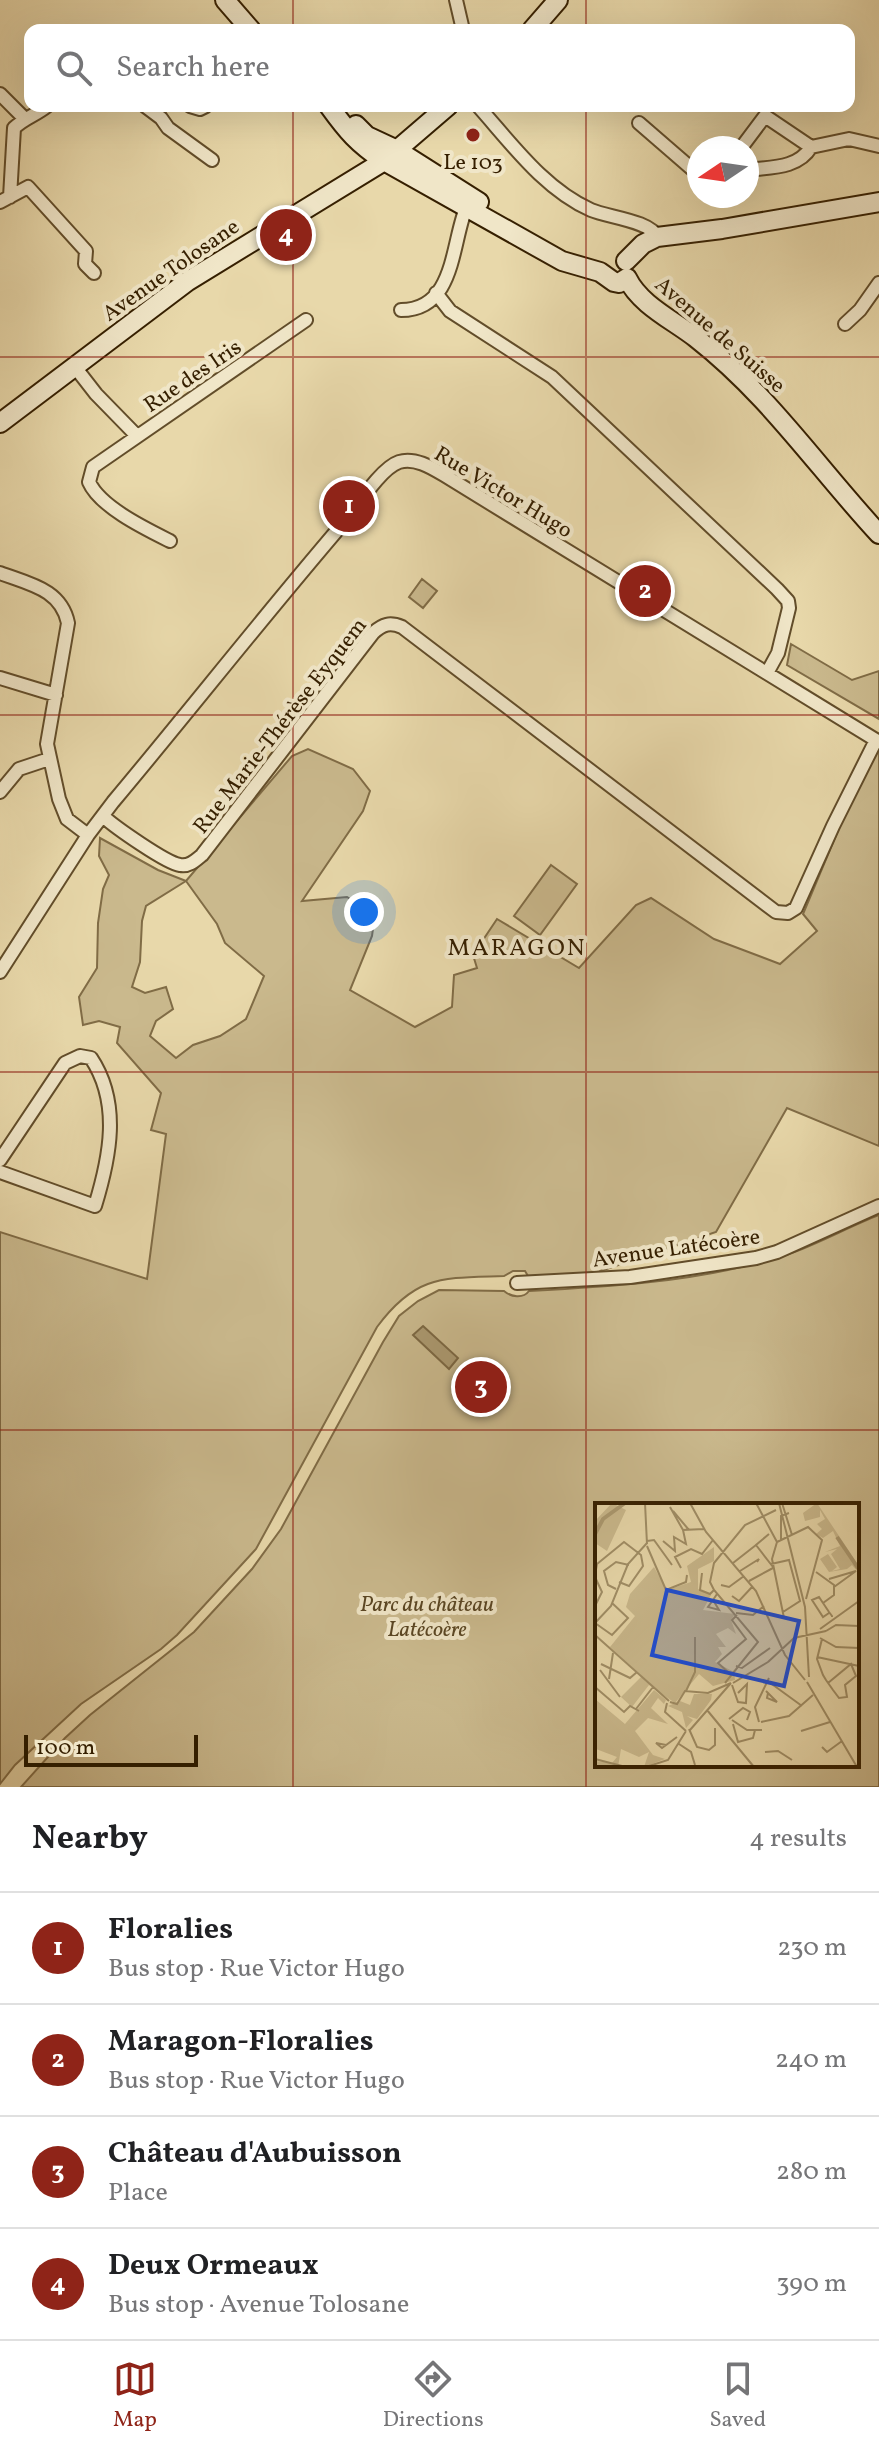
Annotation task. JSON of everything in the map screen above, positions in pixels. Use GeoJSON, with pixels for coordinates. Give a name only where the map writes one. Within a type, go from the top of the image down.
{"type":"FeatureCollection","features":[{"type":"Feature","properties":{"kind":"street"},"geometry":{"type":"LineString","coordinates":[[225,0],[246,24]]}},
{"type":"Feature","properties":{"kind":"street"},"geometry":{"type":"LineString","coordinates":[[456,0],[462,24]]}},
{"type":"Feature","properties":{"kind":"street"},"geometry":{"type":"LineString","coordinates":[[537,24],[558,0]]}},
{"type":"Feature","properties":{"kind":"street"},"geometry":{"type":"LineString","coordinates":[[0,94],[24,118]]}},
{"type":"Feature","properties":{"kind":"street"},"geometry":{"type":"LineString","coordinates":[[5,199],[14,128],[24,118],[40,112]]}},
{"type":"Feature","properties":{"kind":"street"},"geometry":{"type":"LineString","coordinates":[[153,112],[168,128],[212,160]]}},
{"type":"Feature","properties":{"kind":"street"},"geometry":{"type":"LineString","coordinates":[[339,112],[391,155],[562,261],[617,269],[643,244],[657,237],[879,202]]}},
{"type":"Feature","properties":{"kind":"street","name":"Avenue Tolosane"},"geometry":{"type":"LineString","coordinates":[[0,423],[188,281],[391,155],[441,112]]}},
{"type":"Feature","properties":{"kind":"street"},"geometry":{"type":"LineString","coordinates":[[483,112],[528,163],[575,202],[609,217],[649,227],[657,237]]}},
{"type":"Feature","properties":{"kind":"street"},"geometry":{"type":"LineString","coordinates":[[750,136],[765,116],[811,147]]}},
{"type":"Feature","properties":{"kind":"street"},"geometry":{"type":"LineString","coordinates":[[639,123],[687,165]]}},
{"type":"Feature","properties":{"kind":"street"},"geometry":{"type":"LineString","coordinates":[[759,168],[795,163],[804,158],[811,147],[849,139],[879,146]]}},
{"type":"Feature","properties":{"kind":"street"},"geometry":{"type":"LineString","coordinates":[[5,199],[28,187],[86,251],[85,264],[94,273]]}},
{"type":"Feature","properties":{"kind":"street"},"geometry":{"type":"LineString","coordinates":[[829,210],[858,197],[879,193]]}},
{"type":"Feature","properties":{"kind":"street"},"geometry":{"type":"LineString","coordinates":[[401,310],[421,308],[436,293],[455,258],[468,202]]}},
{"type":"Feature","properties":{"kind":"street","name":"Avenue de Suisse"},"geometry":{"type":"LineString","coordinates":[[617,269],[638,296],[698,340],[767,401],[879,534]]}},
{"type":"Feature","properties":{"kind":"street"},"geometry":{"type":"LineString","coordinates":[[845,324],[860,310],[879,283]]}},
{"type":"Feature","properties":{"kind":"street"},"geometry":{"type":"LineString","coordinates":[[436,293],[450,311],[552,377],[788,601],[778,653],[767,673]]}},
{"type":"Feature","properties":{"kind":"street","name":"Rue des Iris"},"geometry":{"type":"LineString","coordinates":[[75,367],[96,394],[137,436],[306,320]]}},
{"type":"Feature","properties":{"kind":"street"},"geometry":{"type":"LineString","coordinates":[[137,436],[93,467],[89,482],[97,495],[134,522],[170,541]]}},
{"type":"Feature","properties":{"kind":"street","name":"Rue Victor Hugo"},"geometry":{"type":"LineString","coordinates":[[0,972],[88,835],[300,573],[396,463],[409,460],[427,465],[878,741]]}},
{"type":"Feature","properties":{"kind":"street"},"geometry":{"type":"LineString","coordinates":[[0,573],[50,592],[65,610],[68,623],[47,744],[59,799],[67,819],[88,835]]}},
{"type":"Feature","properties":{"kind":"street","name":"Rue Marie-Thérèse Eyquem"},"geometry":{"type":"LineString","coordinates":[[104,817],[180,866],[191,864],[202,855],[373,633],[382,625],[392,623],[402,627],[776,912],[788,913],[796,908],[833,826],[878,741]]}},
{"type":"Feature","properties":{"kind":"street"},"geometry":{"type":"LineString","coordinates":[[0,678],[56,695]]}},
{"type":"Feature","properties":{"kind":"street"},"geometry":{"type":"LineString","coordinates":[[0,792],[19,769],[49,759]]}},
{"type":"Feature","properties":{"kind":"street"},"geometry":{"type":"LineString","coordinates":[[0,1160],[65,1063],[80,1056],[91,1058],[103,1076],[111,1121],[107,1167],[95,1206],[0,1172]]}},
{"type":"Feature","properties":{"kind":"street","name":"Avenue Latécoère"},"geometry":{"type":"LineString","coordinates":[[517,1283],[630,1277],[756,1258],[777,1252],[879,1206]]}},
{"type":"Feature","properties":{"kind":"green space"},"geometry":{"type":"Polygon","coordinates":[[[422,579],[437,591],[423,608],[409,597],[422,579]]]}},
{"type":"Feature","properties":{"kind":"green space"},"geometry":{"type":"Polygon","coordinates":[[[791,644],[852,680],[879,671],[879,719],[787,665],[791,644]]]}},
{"type":"Feature","properties":{"kind":"green space"},"geometry":{"type":"Polygon","coordinates":[[[879,733],[879,1146],[787,1108],[716,1232],[589,1275],[528,1276],[525,1271],[513,1271],[504,1276],[433,1282],[405,1297],[377,1327],[256,1549],[177,1635],[81,1704],[15,1765],[0,1784],[0,1232],[147,1279],[166,1134],[151,1130],[161,1093],[117,1043],[120,1027],[99,1021],[83,1025],[79,997],[97,968],[98,923],[103,889],[109,875],[99,856],[100,838],[158,870],[186,881],[292,756],[308,749],[353,769],[370,791],[363,811],[302,901],[347,897],[375,914],[372,936],[350,990],[415,1027],[452,1007],[454,975],[477,968],[473,955],[497,919],[579,968],[636,905],[651,898],[714,939],[780,964],[817,931],[803,914],[879,733]],[[186,881],[146,906],[140,962],[132,987],[145,993],[166,987],[173,1009],[156,1021],[150,1036],[176,1058],[193,1045],[220,1036],[246,1019],[264,976],[225,943],[217,924],[186,881]]]}},
{"type":"Feature","properties":{"kind":"green space"},"geometry":{"type":"Polygon","coordinates":[[[551,865],[577,884],[540,935],[514,916],[551,865]]]}},
{"type":"Feature","properties":{"kind":"green space","name":"Parc du château Latécoère"},"geometry":{"type":"Polygon","coordinates":[[[879,1215],[879,1787],[21,1787],[90,1715],[194,1632],[252,1569],[281,1529],[399,1316],[418,1301],[439,1290],[504,1291],[520,1296],[529,1291],[678,1279],[781,1257],[879,1215]]]}},
{"type":"Feature","properties":{"kind":"shaded area"},"geometry":{"type":"Polygon","coordinates":[[[423,1326],[458,1358],[449,1369],[413,1335],[423,1326]]]}},
{"type":"Feature","properties":{"kind":"place","name":"Le 103"},"geometry":{"type":"Point","coordinates":[473,135]}},
{"type":"Feature","properties":{"kind":"place","name":"Deux Ormeaux"},"geometry":{"type":"Point","coordinates":[286,235]}},
{"type":"Feature","properties":{"kind":"place","name":"Floralies"},"geometry":{"type":"Point","coordinates":[349,506]}},
{"type":"Feature","properties":{"kind":"place","name":"Maragon-Floralies"},"geometry":{"type":"Point","coordinates":[645,591]}},
{"type":"Feature","properties":{"kind":"place","name":"Château d'Aubuisson"},"geometry":{"type":"Point","coordinates":[481,1387]}},
{"type":"Feature","properties":{"kind":"district","name":"MARAGON"},"geometry":{"type":"Point","coordinates":[517,947]}}]}
